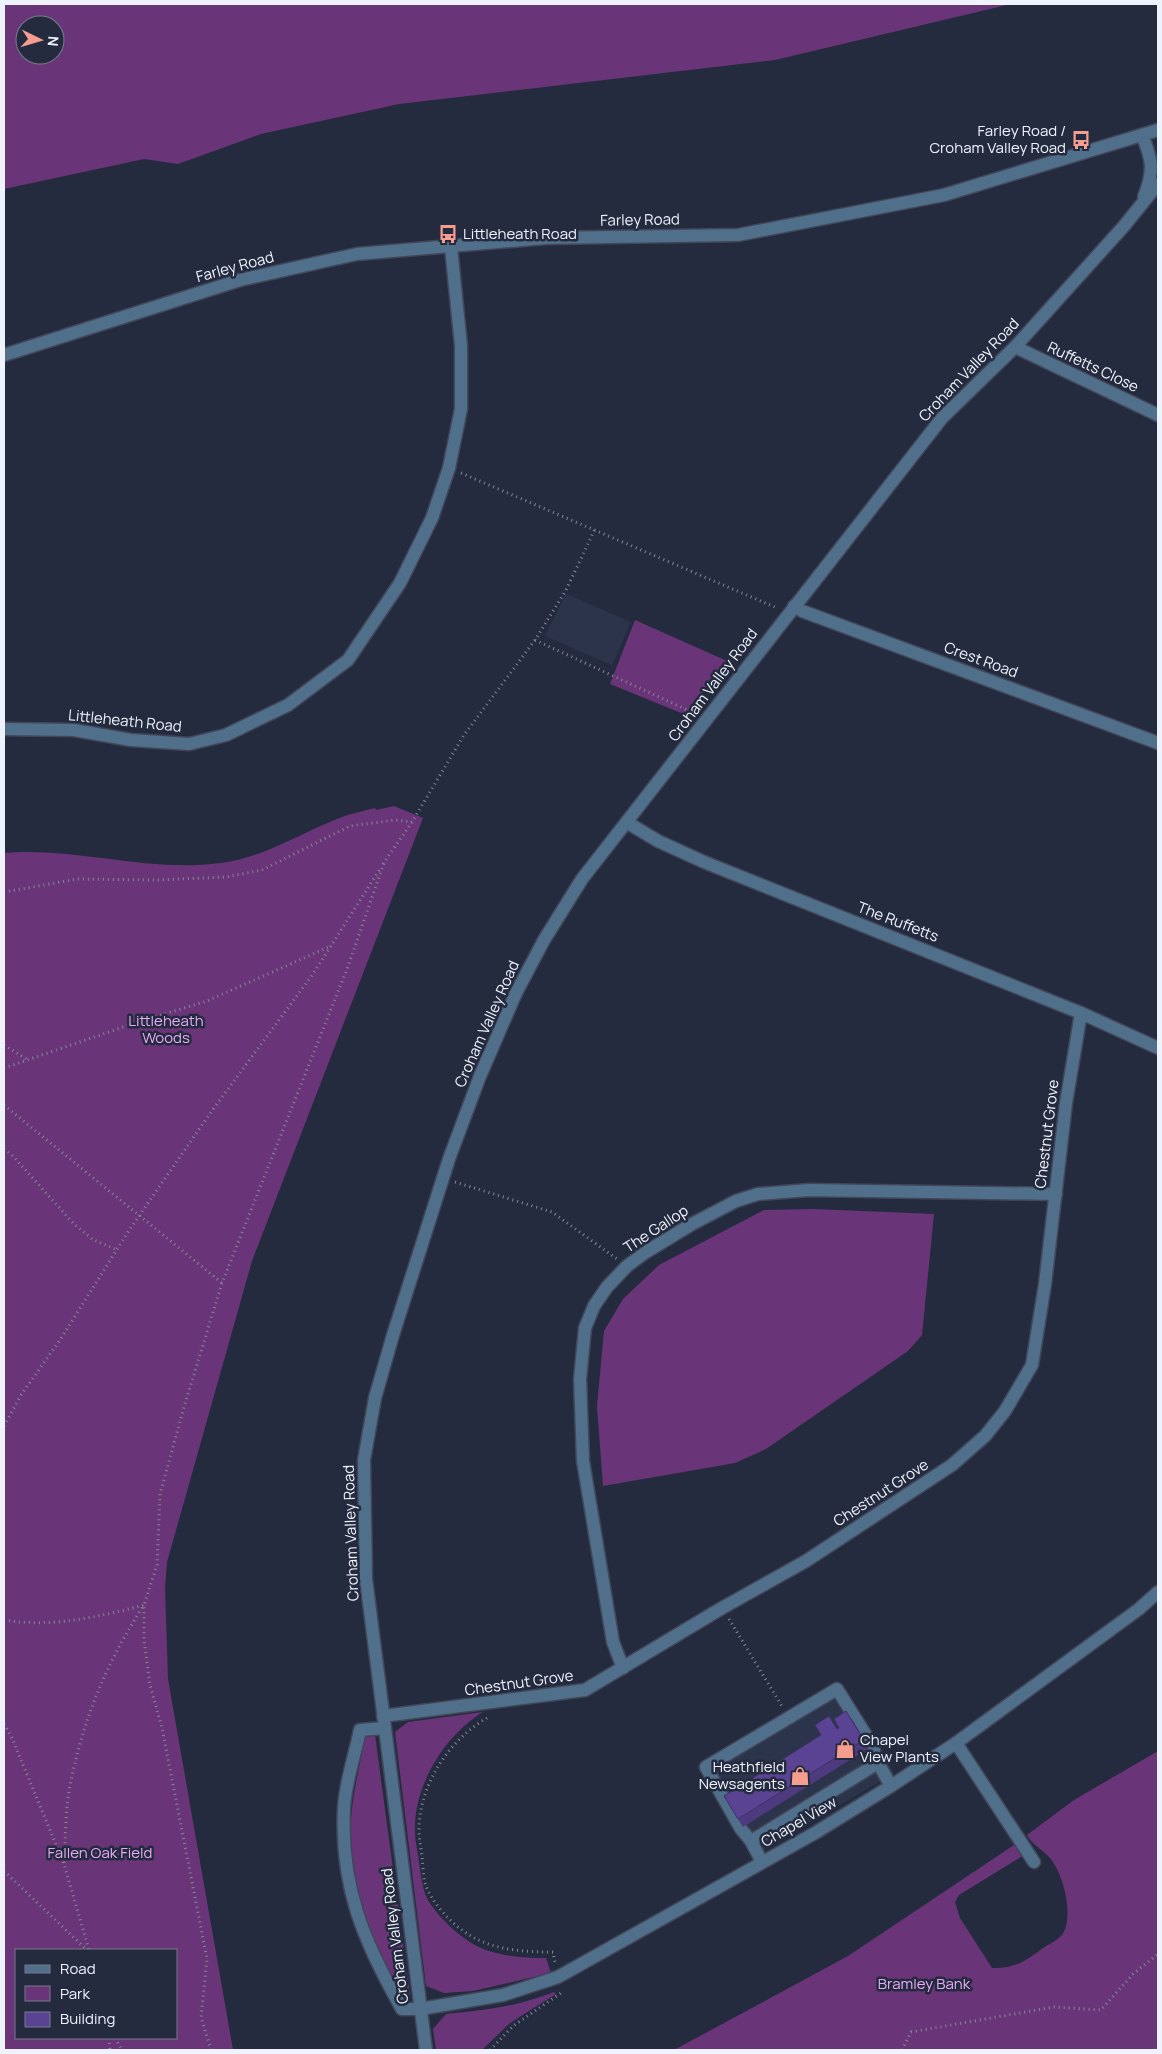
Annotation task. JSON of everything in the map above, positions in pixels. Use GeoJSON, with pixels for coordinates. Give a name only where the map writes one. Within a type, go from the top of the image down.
{"type":"FeatureCollection","features":[{"type":"Feature","properties":{"kind":"street","name":"Farley Road"},"geometry":{"type":"LineString","coordinates":[[4,355],[240,280],[357,254],[546,238],[738,235],[944,195],[1158,130]]}},
{"type":"Feature","properties":{"kind":"street","name":"Croham Valley Road"},"geometry":{"type":"LineString","coordinates":[[1140,206],[1152,170],[1150,152],[1142,135]]}},
{"type":"Feature","properties":{"kind":"street","name":"Croham Valley Road"},"geometry":{"type":"LineString","coordinates":[[426,2050],[366,1579],[364,1460],[375,1398],[443,1178],[480,1076],[520,986],[544,940],[582,879],[942,418],[1015,347],[1158,184]]}},
{"type":"Feature","properties":{"kind":"street","name":"Littleheath Road"},"geometry":{"type":"LineString","coordinates":[[4,729],[74,730],[131,740],[189,744],[226,735],[288,705],[348,660],[400,582],[432,518],[449,468],[461,410],[461,346],[451,247]]}},
{"type":"Feature","properties":{"kind":"street","name":"Ruffetts Close"},"geometry":{"type":"LineString","coordinates":[[1015,347],[1158,415]]}},
{"type":"Feature","properties":{"kind":"street","name":"Crest Road"},"geometry":{"type":"LineString","coordinates":[[794,606],[802,612],[1158,743]]}},
{"type":"Feature","properties":{"kind":"street","name":"The Ruffetts"},"geometry":{"type":"LineString","coordinates":[[628,822],[658,841],[704,862],[1081,1013],[1158,1048]]}},
{"type":"Feature","properties":{"kind":"street","name":"Chestnut Grove"},"geometry":{"type":"LineString","coordinates":[[420,2009],[402,2009],[376,1964],[356,1916],[346,1869],[344,1807],[360,1730],[384,1722],[492,1703],[585,1690],[722,1608],[806,1561],[952,1465],[985,1436],[1005,1411],[1032,1365],[1056,1194],[1066,1103],[1081,1013]]}},
{"type":"Feature","properties":{"kind":"street","name":"The Gallop"},"geometry":{"type":"LineString","coordinates":[[623,1668],[613,1642],[583,1461],[580,1380],[585,1328],[594,1306],[608,1287],[628,1266],[646,1252],[692,1224],[736,1201],[758,1194],[810,1190],[1056,1194]]}},
{"type":"Feature","properties":{"kind":"street","name":"Chapel View"},"geometry":{"type":"LineString","coordinates":[[420,2009],[502,1995],[558,1977],[815,1833],[956,1743],[1140,1609],[1158,1592]]}},
{"type":"Feature","properties":{"kind":"street"},"geometry":{"type":"LineString","coordinates":[[762,1862],[751,1841],[740,1829],[706,1767],[837,1688],[872,1745],[878,1763],[891,1786]]}},
{"type":"Feature","properties":{"kind":"street"},"geometry":{"type":"LineString","coordinates":[[956,1743],[1034,1862]]}},
{"type":"Feature","properties":{"kind":"street"},"geometry":{"type":"LineString","coordinates":[[751,1841],[878,1763]]}},
{"type":"Feature","properties":{"kind":"path"},"geometry":{"type":"LineString","coordinates":[[449,468],[777,608]]}},
{"type":"Feature","properties":{"kind":"path"},"geometry":{"type":"LineString","coordinates":[[4,1426],[20,1395],[60,1340],[139,1216],[211,1112],[313,974],[412,822],[464,735],[535,640],[566,590],[594,529]]}},
{"type":"Feature","properties":{"kind":"path"},"geometry":{"type":"LineString","coordinates":[[535,640],[708,719]]}},
{"type":"Feature","properties":{"kind":"path"},"geometry":{"type":"LineString","coordinates":[[4,892],[78,879],[155,880],[226,877],[262,870],[350,826],[396,820],[412,822]]}},
{"type":"Feature","properties":{"kind":"path"},"geometry":{"type":"LineString","coordinates":[[64,1864],[70,1782],[88,1715],[118,1646],[144,1606],[157,1565],[160,1494],[184,1407],[222,1283],[347,969],[384,863]]}},
{"type":"Feature","properties":{"kind":"path"},"geometry":{"type":"LineString","coordinates":[[4,1068],[206,1002],[331,946]]}},
{"type":"Feature","properties":{"kind":"path"},"geometry":{"type":"LineString","coordinates":[[4,1045],[28,1060]]}},
{"type":"Feature","properties":{"kind":"path"},"geometry":{"type":"LineString","coordinates":[[4,1104],[222,1283]]}},
{"type":"Feature","properties":{"kind":"path"},"geometry":{"type":"LineString","coordinates":[[4,1149],[13,1156],[73,1223],[92,1238],[117,1250]]}},
{"type":"Feature","properties":{"kind":"path"},"geometry":{"type":"LineString","coordinates":[[443,1178],[552,1212],[628,1266]]}},
{"type":"Feature","properties":{"kind":"path"},"geometry":{"type":"LineString","coordinates":[[4,1620],[53,1621],[106,1615],[144,1606]]}},
{"type":"Feature","properties":{"kind":"path"},"geometry":{"type":"LineString","coordinates":[[144,1606],[144,1640],[150,1686],[162,1728],[207,1958],[201,2017],[211,2050]]}},
{"type":"Feature","properties":{"kind":"path"},"geometry":{"type":"LineString","coordinates":[[722,1608],[789,1717]]}},
{"type":"Feature","properties":{"kind":"path"},"geometry":{"type":"LineString","coordinates":[[490,2050],[512,2026],[561,1994],[553,1952],[515,1951],[477,1940],[461,1930],[432,1899],[425,1883],[419,1830],[429,1786],[449,1752],[462,1735],[494,1714],[492,1703]]}},
{"type":"Feature","properties":{"kind":"path"},"geometry":{"type":"LineString","coordinates":[[4,1724],[12,1738],[64,1864],[88,1949]]}},
{"type":"Feature","properties":{"kind":"path"},"geometry":{"type":"LineString","coordinates":[[4,1871],[87,1949]]}},
{"type":"Feature","properties":{"kind":"path"},"geometry":{"type":"LineString","coordinates":[[902,2050],[911,2032],[1054,2007],[1102,2010],[1133,1974],[1158,1954]]}},
{"type":"Feature","properties":{"kind":"shaded area"},"geometry":{"type":"Polygon","coordinates":[[[566,594],[631,622],[612,665],[545,636],[566,594]]]}},
{"type":"Feature","properties":{"kind":"shaded area"},"geometry":{"type":"Polygon","coordinates":[[[839,1684],[894,1773],[752,1857],[697,1766],[839,1684]]]}},
{"type":"Feature","properties":{"kind":"green space"},"geometry":{"type":"Polygon","coordinates":[[[4,4],[1011,4],[775,60],[399,104],[261,134],[178,164],[144,159],[4,189],[4,4]]]}},
{"type":"Feature","properties":{"kind":"green space"},"geometry":{"type":"Polygon","coordinates":[[[635,620],[727,661],[686,715],[610,684],[635,620]]]}},
{"type":"Feature","properties":{"kind":"green space","name":"Littleheath Woods"},"geometry":{"type":"Polygon","coordinates":[[[394,806],[423,818],[252,1261],[167,1562],[165,1589],[168,1679],[233,2050],[4,2050],[4,853],[58,853],[166,865],[221,863],[252,856],[327,823],[375,808],[376,810],[394,806]]]}},
{"type":"Feature","properties":{"kind":"green space"},"geometry":{"type":"Polygon","coordinates":[[[814,1209],[934,1214],[922,1335],[908,1351],[766,1449],[735,1463],[603,1486],[597,1406],[604,1331],[623,1299],[659,1265],[764,1210],[814,1209]]]}},
{"type":"Feature","properties":{"kind":"green space"},"geometry":{"type":"Polygon","coordinates":[[[483,1712],[456,1734],[444,1748],[434,1763],[419,1797],[415,1836],[423,1887],[429,1902],[438,1914],[467,1940],[481,1948],[499,1954],[546,1958],[551,1973],[473,1991],[444,1993],[426,1986],[395,1732],[408,1722],[483,1712]]]}},
{"type":"Feature","properties":{"kind":"green space"},"geometry":{"type":"Polygon","coordinates":[[[375,1735],[410,1996],[401,1996],[379,1952],[362,1906],[352,1858],[352,1808],[356,1781],[365,1737],[375,1735]]]}},
{"type":"Feature","properties":{"kind":"green space","name":"Bramley Bank"},"geometry":{"type":"Polygon","coordinates":[[[1158,1751],[1158,2050],[674,2050],[848,1956],[1014,1845],[1024,1855],[959,1895],[955,1902],[960,1918],[992,1968],[1013,1966],[1031,1957],[1062,1935],[1066,1927],[1067,1906],[1062,1882],[1053,1863],[1027,1835],[1074,1800],[1158,1751]]]}},
{"type":"Feature","properties":{"kind":"green space"},"geometry":{"type":"Polygon","coordinates":[[[554,1992],[556,1994],[510,2023],[482,2050],[436,2050],[433,2029],[446,2014],[501,2007],[554,1992]]]}},
{"type":"Feature","properties":{"kind":"building"},"geometry":{"type":"Polygon","coordinates":[[[846,1711],[864,1740],[738,1819],[724,1796],[821,1735],[815,1725],[829,1716],[837,1729],[839,1728],[834,1719],[846,1711]]]}},
{"type":"Feature","properties":{"kind":"place","name":"Farley Road / Croham Valley Road"},"geometry":{"type":"Point","coordinates":[1081,140]}},
{"type":"Feature","properties":{"kind":"place","name":"Littleheath Road"},"geometry":{"type":"Point","coordinates":[448,234]}},
{"type":"Feature","properties":{"kind":"place","name":"Chapel View Plants"},"geometry":{"type":"Point","coordinates":[845,1749]}},
{"type":"Feature","properties":{"kind":"place","name":"Heathfield Newsagents"},"geometry":{"type":"Point","coordinates":[800,1776]}},
{"type":"Feature","properties":{"kind":"park label","name":"Fallen Oak Field"},"geometry":{"type":"Point","coordinates":[100,1853]}}]}
